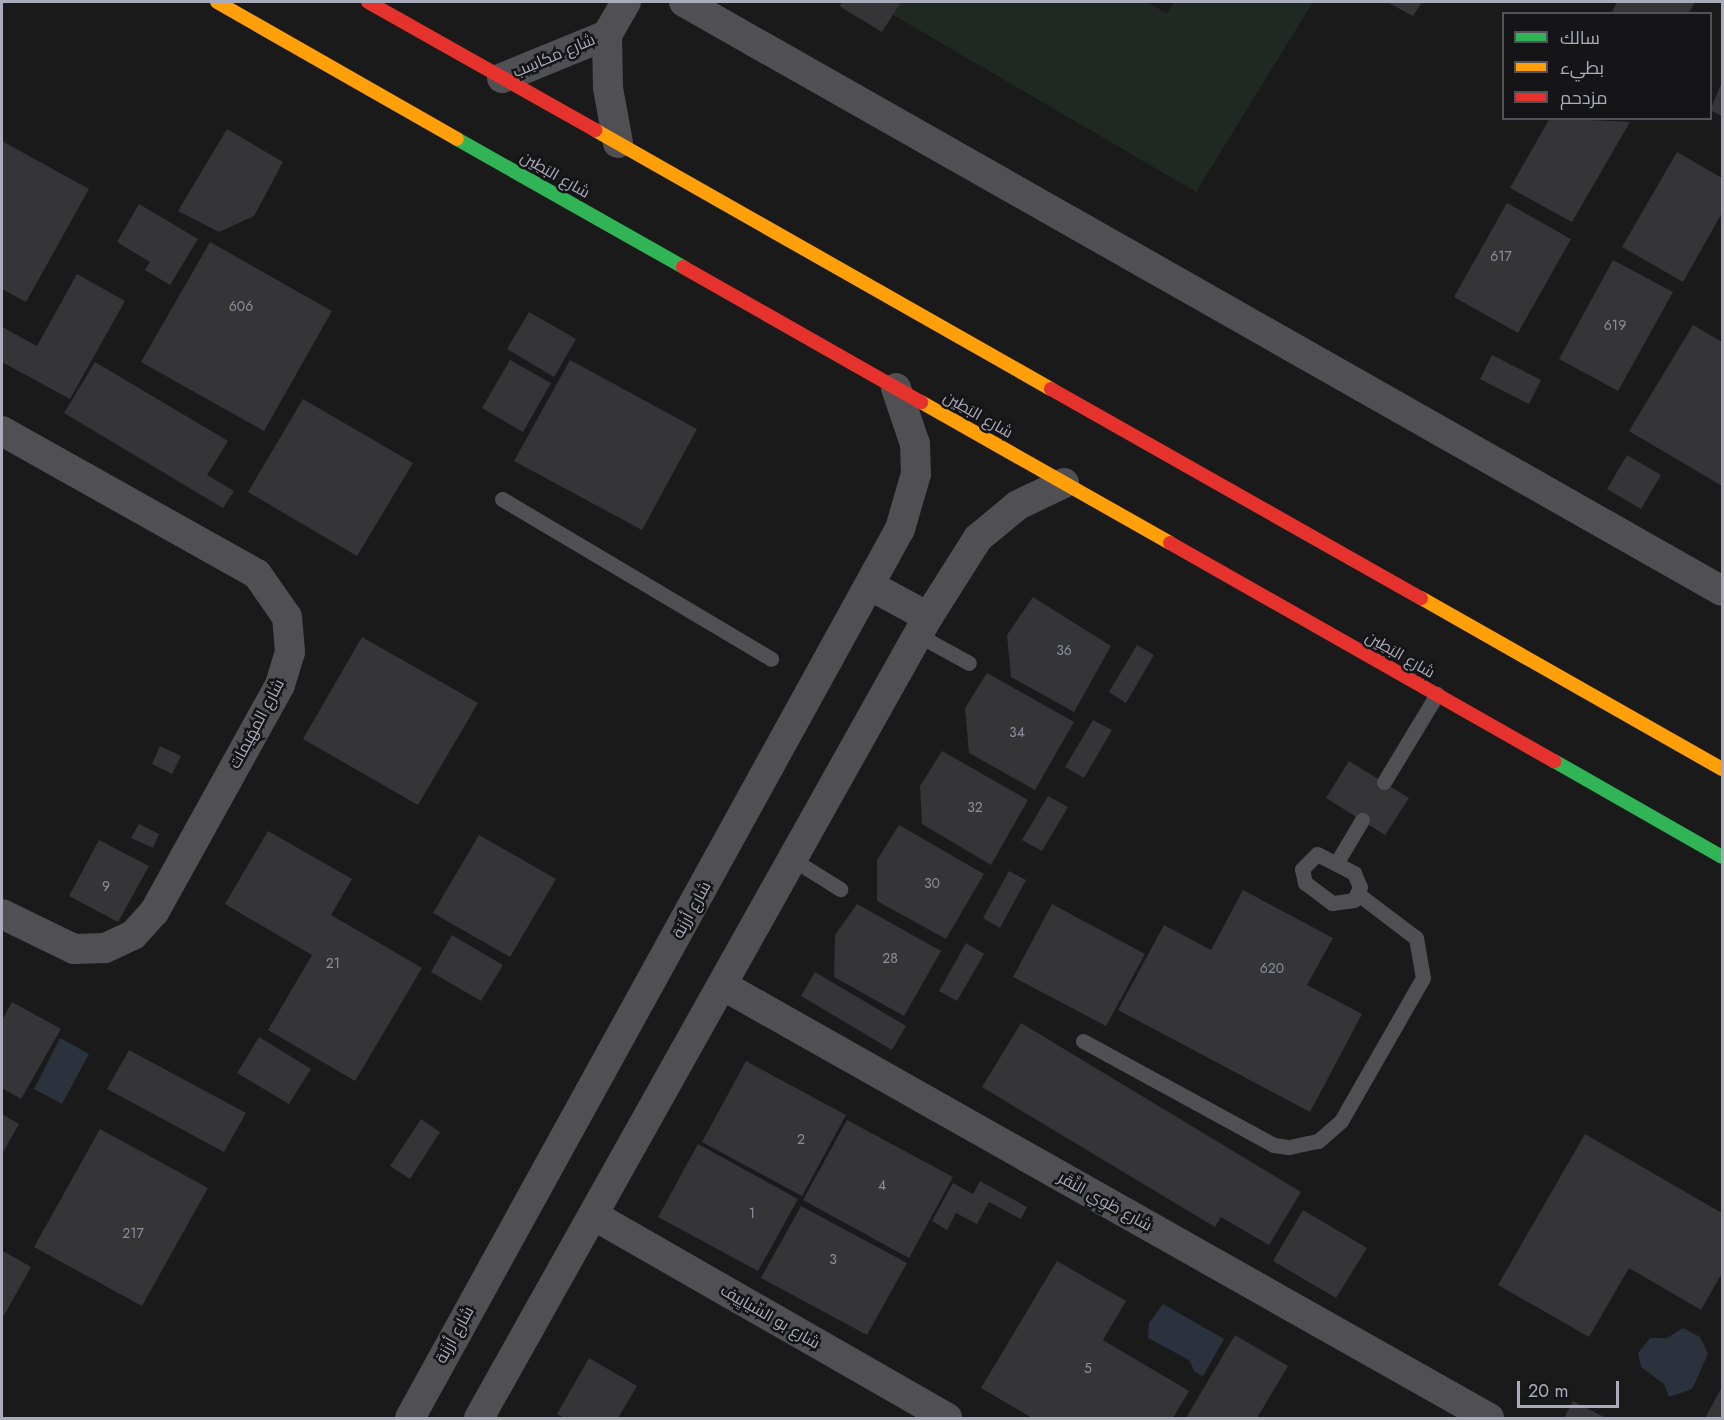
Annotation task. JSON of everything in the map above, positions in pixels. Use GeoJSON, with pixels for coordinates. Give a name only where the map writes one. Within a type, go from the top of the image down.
{"type":"FeatureCollection","features":[{"type":"Feature","properties":{"kind":"main road","name":"شارع البَطِين"},"geometry":{"type":"LineString","coordinates":[[217,2],[1722,857]]}},
{"type":"Feature","properties":{"kind":"main road"},"geometry":{"type":"LineString","coordinates":[[368,2],[1722,769]]}},
{"type":"Feature","properties":{"kind":"street","name":"شارع مكاسِب"},"geometry":{"type":"LineString","coordinates":[[618,143],[608,88],[607,34],[626,2]]}},
{"type":"Feature","properties":{"kind":"street"},"geometry":{"type":"LineString","coordinates":[[684,2],[1722,591]]}},
{"type":"Feature","properties":{"kind":"street","name":"شارع مكاسِب"},"geometry":{"type":"LineString","coordinates":[[502,78],[607,34]]}},
{"type":"Feature","properties":{"kind":"street","name":"شارع أرزَنة"},"geometry":{"type":"LineString","coordinates":[[410,1419],[871,586],[911,503],[915,474],[912,434],[896,388]]}},
{"type":"Feature","properties":{"kind":"street","name":"شارع المهَيمات"},"geometry":{"type":"LineString","coordinates":[[2,431],[256,574],[287,616],[290,652],[280,685],[154,912],[133,935],[105,948],[74,949],[2,914]]}},
{"type":"Feature","properties":{"kind":"street"},"geometry":{"type":"LineString","coordinates":[[479,1419],[923,626],[978,538],[1018,505],[1065,483]]}},
{"type":"Feature","properties":{"kind":"street"},"geometry":{"type":"LineString","coordinates":[[871,586],[923,626]]}},
{"type":"Feature","properties":{"kind":"street","name":"شارع طَوِي النَّقَر"},"geometry":{"type":"LineString","coordinates":[[722,985],[1489,1419]]}},
{"type":"Feature","properties":{"kind":"street","name":"شارع بو السِّيايِيف"},"geometry":{"type":"LineString","coordinates":[[593,1215],[947,1419]]}},
{"type":"Feature","properties":{"kind":"lane"},"geometry":{"type":"LineString","coordinates":[[502,499],[771,659]]}},
{"type":"Feature","properties":{"kind":"lane"},"geometry":{"type":"LineString","coordinates":[[923,626],[969,663]]}},
{"type":"Feature","properties":{"kind":"lane"},"geometry":{"type":"LineString","coordinates":[[1384,783],[1437,694]]}},
{"type":"Feature","properties":{"kind":"lane"},"geometry":{"type":"LineString","coordinates":[[1337,862],[1362,820]]}},
{"type":"Feature","properties":{"kind":"lane"},"geometry":{"type":"LineString","coordinates":[[1324,855],[1358,879],[1358,894],[1339,905],[1305,883],[1302,869],[1310,857],[1324,855]]}},
{"type":"Feature","properties":{"kind":"lane"},"geometry":{"type":"LineString","coordinates":[[792,859],[840,890]]}},
{"type":"Feature","properties":{"kind":"lane"},"geometry":{"type":"LineString","coordinates":[[1083,1041],[1274,1145],[1289,1147],[1318,1141],[1341,1121],[1423,978],[1416,938],[1358,894]]}},
{"type":"Feature","properties":{"kind":"shaded area"},"geometry":{"type":"Polygon","coordinates":[[[871,2],[1146,2],[1167,13],[1174,2],[1313,2],[1196,192],[871,2]]]}},
{"type":"Feature","properties":{"kind":"water"},"geometry":{"type":"Polygon","coordinates":[[[60,1038],[89,1054],[62,1104],[34,1089],[60,1038]]]}},
{"type":"Feature","properties":{"kind":"water"},"geometry":{"type":"Polygon","coordinates":[[[1163,1304],[1224,1339],[1203,1376],[1195,1372],[1189,1360],[1148,1338],[1149,1323],[1163,1304]]]}},
{"type":"Feature","properties":{"kind":"water"},"geometry":{"type":"Polygon","coordinates":[[[1683,1328],[1700,1337],[1708,1354],[1692,1389],[1669,1397],[1664,1384],[1641,1367],[1638,1353],[1650,1338],[1667,1338],[1683,1328]]]}},
{"type":"Feature","properties":{"kind":"building"},"geometry":{"type":"Polygon","coordinates":[[[843,2],[901,2],[882,32],[839,6],[843,2]]]}},
{"type":"Feature","properties":{"kind":"building"},"geometry":{"type":"Polygon","coordinates":[[[1387,2],[1422,2],[1413,16],[1387,2]]]}},
{"type":"Feature","properties":{"kind":"building"},"geometry":{"type":"Polygon","coordinates":[[[1617,2],[1695,2],[1689,12],[1612,12],[1617,2]]]}},
{"type":"Feature","properties":{"kind":"building"},"geometry":{"type":"Polygon","coordinates":[[[1722,82],[1722,116],[1712,111],[1712,105],[1722,82]]]}},
{"type":"Feature","properties":{"kind":"building"},"geometry":{"type":"Polygon","coordinates":[[[1549,120],[1630,122],[1572,222],[1510,188],[1549,120]]]}},
{"type":"Feature","properties":{"kind":"building"},"geometry":{"type":"Polygon","coordinates":[[[227,129],[283,162],[254,216],[219,232],[178,211],[227,129]]]}},
{"type":"Feature","properties":{"kind":"building"},"geometry":{"type":"Polygon","coordinates":[[[2,141],[89,189],[26,302],[2,289],[2,141]]]}},
{"type":"Feature","properties":{"kind":"building"},"geometry":{"type":"Polygon","coordinates":[[[1677,152],[1722,178],[1722,213],[1683,282],[1622,247],[1677,152]]]}},
{"type":"Feature","properties":{"kind":"building"},"geometry":{"type":"Polygon","coordinates":[[[1507,203],[1571,239],[1518,333],[1454,297],[1507,203]]]}},
{"type":"Feature","properties":{"kind":"building"},"geometry":{"type":"Polygon","coordinates":[[[139,204],[198,239],[170,285],[145,270],[150,262],[117,242],[139,204]]]}},
{"type":"Feature","properties":{"kind":"building"},"geometry":{"type":"Polygon","coordinates":[[[210,242],[332,311],[264,431],[141,362],[210,242]]]}},
{"type":"Feature","properties":{"kind":"building"},"geometry":{"type":"Polygon","coordinates":[[[1613,260],[1673,292],[1618,391],[1559,359],[1613,260]]]}},
{"type":"Feature","properties":{"kind":"building"},"geometry":{"type":"Polygon","coordinates":[[[77,274],[125,301],[70,399],[2,362],[2,327],[37,346],[77,274]]]}},
{"type":"Feature","properties":{"kind":"building"},"geometry":{"type":"Polygon","coordinates":[[[529,312],[576,339],[554,377],[507,349],[529,312]]]}},
{"type":"Feature","properties":{"kind":"building"},"geometry":{"type":"Polygon","coordinates":[[[1693,325],[1722,342],[1722,486],[1629,431],[1693,325]]]}},
{"type":"Feature","properties":{"kind":"building"},"geometry":{"type":"Polygon","coordinates":[[[1492,355],[1541,380],[1529,404],[1480,379],[1492,355]]]}},
{"type":"Feature","properties":{"kind":"building"},"geometry":{"type":"Polygon","coordinates":[[[510,360],[551,383],[523,432],[482,408],[510,360]]]}},
{"type":"Feature","properties":{"kind":"building"},"geometry":{"type":"Polygon","coordinates":[[[570,360],[697,429],[642,530],[514,461],[570,360]]]}},
{"type":"Feature","properties":{"kind":"building"},"geometry":{"type":"Polygon","coordinates":[[[95,362],[228,441],[207,475],[234,491],[223,508],[64,413],[95,362]]]}},
{"type":"Feature","properties":{"kind":"building"},"geometry":{"type":"Polygon","coordinates":[[[303,399],[413,463],[357,556],[248,492],[303,399]]]}},
{"type":"Feature","properties":{"kind":"building"},"geometry":{"type":"Polygon","coordinates":[[[1627,455],[1661,475],[1641,509],[1607,489],[1627,455]]]}},
{"type":"Feature","properties":{"kind":"building"},"geometry":{"type":"Polygon","coordinates":[[[1033,597],[1111,646],[1074,712],[1011,677],[1007,635],[1033,597]]]}},
{"type":"Feature","properties":{"kind":"building"},"geometry":{"type":"Polygon","coordinates":[[[362,637],[478,703],[418,805],[303,739],[362,637]]]}},
{"type":"Feature","properties":{"kind":"building"},"geometry":{"type":"Polygon","coordinates":[[[1137,645],[1154,655],[1126,703],[1109,692],[1137,645]]]}},
{"type":"Feature","properties":{"kind":"building"},"geometry":{"type":"Polygon","coordinates":[[[987,673],[1074,722],[1035,790],[969,753],[965,708],[987,673]]]}},
{"type":"Feature","properties":{"kind":"building"},"geometry":{"type":"Polygon","coordinates":[[[1093,720],[1112,730],[1084,778],[1065,767],[1093,720]]]}},
{"type":"Feature","properties":{"kind":"building"},"geometry":{"type":"Polygon","coordinates":[[[160,746],[181,756],[172,774],[152,764],[160,746]]]}},
{"type":"Feature","properties":{"kind":"building"},"geometry":{"type":"Polygon","coordinates":[[[942,751],[1028,800],[991,865],[922,824],[920,786],[942,751]]]}},
{"type":"Feature","properties":{"kind":"building"},"geometry":{"type":"Polygon","coordinates":[[[1349,761],[1409,798],[1385,835],[1326,798],[1349,761]]]}},
{"type":"Feature","properties":{"kind":"building"},"geometry":{"type":"Polygon","coordinates":[[[1048,796],[1068,807],[1042,851],[1022,840],[1048,796]]]}},
{"type":"Feature","properties":{"kind":"building"},"geometry":{"type":"Polygon","coordinates":[[[139,824],[159,834],[153,848],[131,838],[139,824]]]}},
{"type":"Feature","properties":{"kind":"building"},"geometry":{"type":"Polygon","coordinates":[[[899,825],[984,874],[946,939],[877,901],[877,860],[899,825]]]}},
{"type":"Feature","properties":{"kind":"building"},"geometry":{"type":"Polygon","coordinates":[[[268,831],[352,879],[331,915],[422,968],[355,1081],[268,1030],[312,955],[225,904],[268,831]]]}},
{"type":"Feature","properties":{"kind":"building"},"geometry":{"type":"Polygon","coordinates":[[[479,835],[556,879],[510,957],[433,913],[479,835]]]}},
{"type":"Feature","properties":{"kind":"building"},"geometry":{"type":"Polygon","coordinates":[[[99,840],[149,866],[118,922],[69,896],[99,840]]]}},
{"type":"Feature","properties":{"kind":"building"},"geometry":{"type":"Polygon","coordinates":[[[1009,871],[1026,880],[1000,928],[983,918],[1009,871]]]}},
{"type":"Feature","properties":{"kind":"building"},"geometry":{"type":"Polygon","coordinates":[[[1243,890],[1333,938],[1307,985],[1362,1014],[1310,1112],[1118,1010],[1164,925],[1211,950],[1243,890]]]}},
{"type":"Feature","properties":{"kind":"building"},"geometry":{"type":"Polygon","coordinates":[[[857,904],[941,951],[904,1016],[834,977],[835,935],[857,904]]]}},
{"type":"Feature","properties":{"kind":"building"},"geometry":{"type":"Polygon","coordinates":[[[1052,904],[1145,954],[1106,1026],[1013,977],[1052,904]]]}},
{"type":"Feature","properties":{"kind":"building"},"geometry":{"type":"Polygon","coordinates":[[[452,935],[503,965],[481,1001],[431,972],[452,935]]]}},
{"type":"Feature","properties":{"kind":"building"},"geometry":{"type":"Polygon","coordinates":[[[966,943],[984,954],[957,1001],[939,991],[966,943]]]}},
{"type":"Feature","properties":{"kind":"building"},"geometry":{"type":"Polygon","coordinates":[[[815,972],[906,1026],[892,1050],[801,996],[815,972]]]}},
{"type":"Feature","properties":{"kind":"building"},"geometry":{"type":"Polygon","coordinates":[[[12,1002],[61,1029],[21,1099],[2,1088],[2,1020],[12,1002]]]}},
{"type":"Feature","properties":{"kind":"building"},"geometry":{"type":"Polygon","coordinates":[[[1021,1023],[1301,1192],[1269,1245],[1221,1217],[1215,1227],[982,1087],[1021,1023]]]}},
{"type":"Feature","properties":{"kind":"building"},"geometry":{"type":"Polygon","coordinates":[[[259,1037],[311,1069],[289,1104],[237,1073],[259,1037]]]}},
{"type":"Feature","properties":{"kind":"building"},"geometry":{"type":"Polygon","coordinates":[[[129,1050],[246,1113],[224,1152],[107,1089],[129,1050]]]}},
{"type":"Feature","properties":{"kind":"building"},"geometry":{"type":"Polygon","coordinates":[[[746,1061],[846,1115],[802,1196],[702,1142],[746,1061]]]}},
{"type":"Feature","properties":{"kind":"building"},"geometry":{"type":"Polygon","coordinates":[[[2,1114],[19,1124],[2,1154],[2,1114]]]}},
{"type":"Feature","properties":{"kind":"building"},"geometry":{"type":"Polygon","coordinates":[[[421,1119],[440,1132],[410,1179],[390,1166],[421,1119]]]}},
{"type":"Feature","properties":{"kind":"building"},"geometry":{"type":"Polygon","coordinates":[[[847,1120],[953,1177],[909,1258],[803,1200],[847,1120]]]}},
{"type":"Feature","properties":{"kind":"building"},"geometry":{"type":"Polygon","coordinates":[[[100,1129],[208,1188],[142,1306],[34,1247],[100,1129]]]}},
{"type":"Feature","properties":{"kind":"building"},"geometry":{"type":"Polygon","coordinates":[[[1585,1134],[1722,1213],[1722,1273],[1701,1310],[1629,1268],[1589,1337],[1498,1285],[1585,1134]]]}},
{"type":"Feature","properties":{"kind":"building"},"geometry":{"type":"Polygon","coordinates":[[[698,1144],[798,1199],[758,1271],[658,1217],[698,1144]]]}},
{"type":"Feature","properties":{"kind":"building"},"geometry":{"type":"Polygon","coordinates":[[[980,1181],[1027,1207],[1021,1219],[989,1202],[977,1224],[956,1213],[947,1230],[932,1221],[953,1183],[973,1194],[980,1181]]]}},
{"type":"Feature","properties":{"kind":"building"},"geometry":{"type":"Polygon","coordinates":[[[801,1206],[907,1263],[867,1335],[761,1278],[801,1206]]]}},
{"type":"Feature","properties":{"kind":"building"},"geometry":{"type":"Polygon","coordinates":[[[1303,1210],[1367,1248],[1336,1298],[1273,1261],[1303,1210]]]}},
{"type":"Feature","properties":{"kind":"building"},"geometry":{"type":"Polygon","coordinates":[[[3,1251],[31,1267],[2,1319],[2,1255],[3,1251]]]}},
{"type":"Feature","properties":{"kind":"building"},"geometry":{"type":"Polygon","coordinates":[[[1057,1261],[1126,1301],[1103,1340],[1189,1391],[1173,1418],[1032,1418],[981,1388],[1057,1261]]]}},
{"type":"Feature","properties":{"kind":"building"},"geometry":{"type":"Polygon","coordinates":[[[1235,1335],[1288,1366],[1257,1418],[1186,1418],[1235,1335]]]}},
{"type":"Feature","properties":{"kind":"building"},"geometry":{"type":"Polygon","coordinates":[[[589,1358],[637,1386],[618,1418],[564,1418],[557,1414],[589,1358]]]}},
{"type":"Feature","properties":{"kind":"building"},"geometry":{"type":"Polygon","coordinates":[[[1722,1387],[1722,1418],[1705,1418],[1722,1387]]]}},
{"type":"Feature","properties":{"kind":"building"},"geometry":{"type":"Polygon","coordinates":[[[1573,1401],[1606,1418],[1564,1418],[1573,1401]]]}},
{"type":"Feature","properties":{"kind":"traffic: fast"},"geometry":{"type":"LineString","coordinates":[[457,139],[683,267]]}},
{"type":"Feature","properties":{"kind":"traffic: fast"},"geometry":{"type":"LineString","coordinates":[[1554,761],[1722,857]]}},
{"type":"Feature","properties":{"kind":"traffic: slow"},"geometry":{"type":"LineString","coordinates":[[217,2],[457,139]]}},
{"type":"Feature","properties":{"kind":"traffic: slow"},"geometry":{"type":"LineString","coordinates":[[595,130],[1051,389]]}},
{"type":"Feature","properties":{"kind":"traffic: slow"},"geometry":{"type":"LineString","coordinates":[[921,402],[1170,543]]}},
{"type":"Feature","properties":{"kind":"traffic: slow"},"geometry":{"type":"LineString","coordinates":[[1421,598],[1722,769]]}},
{"type":"Feature","properties":{"kind":"traffic: jam"},"geometry":{"type":"LineString","coordinates":[[368,2],[595,130]]}},
{"type":"Feature","properties":{"kind":"traffic: jam"},"geometry":{"type":"LineString","coordinates":[[683,267],[921,402]]}},
{"type":"Feature","properties":{"kind":"traffic: jam"},"geometry":{"type":"LineString","coordinates":[[1051,389],[1421,598]]}},
{"type":"Feature","properties":{"kind":"traffic: jam"},"geometry":{"type":"LineString","coordinates":[[1170,543],[1554,761]]}}]}
